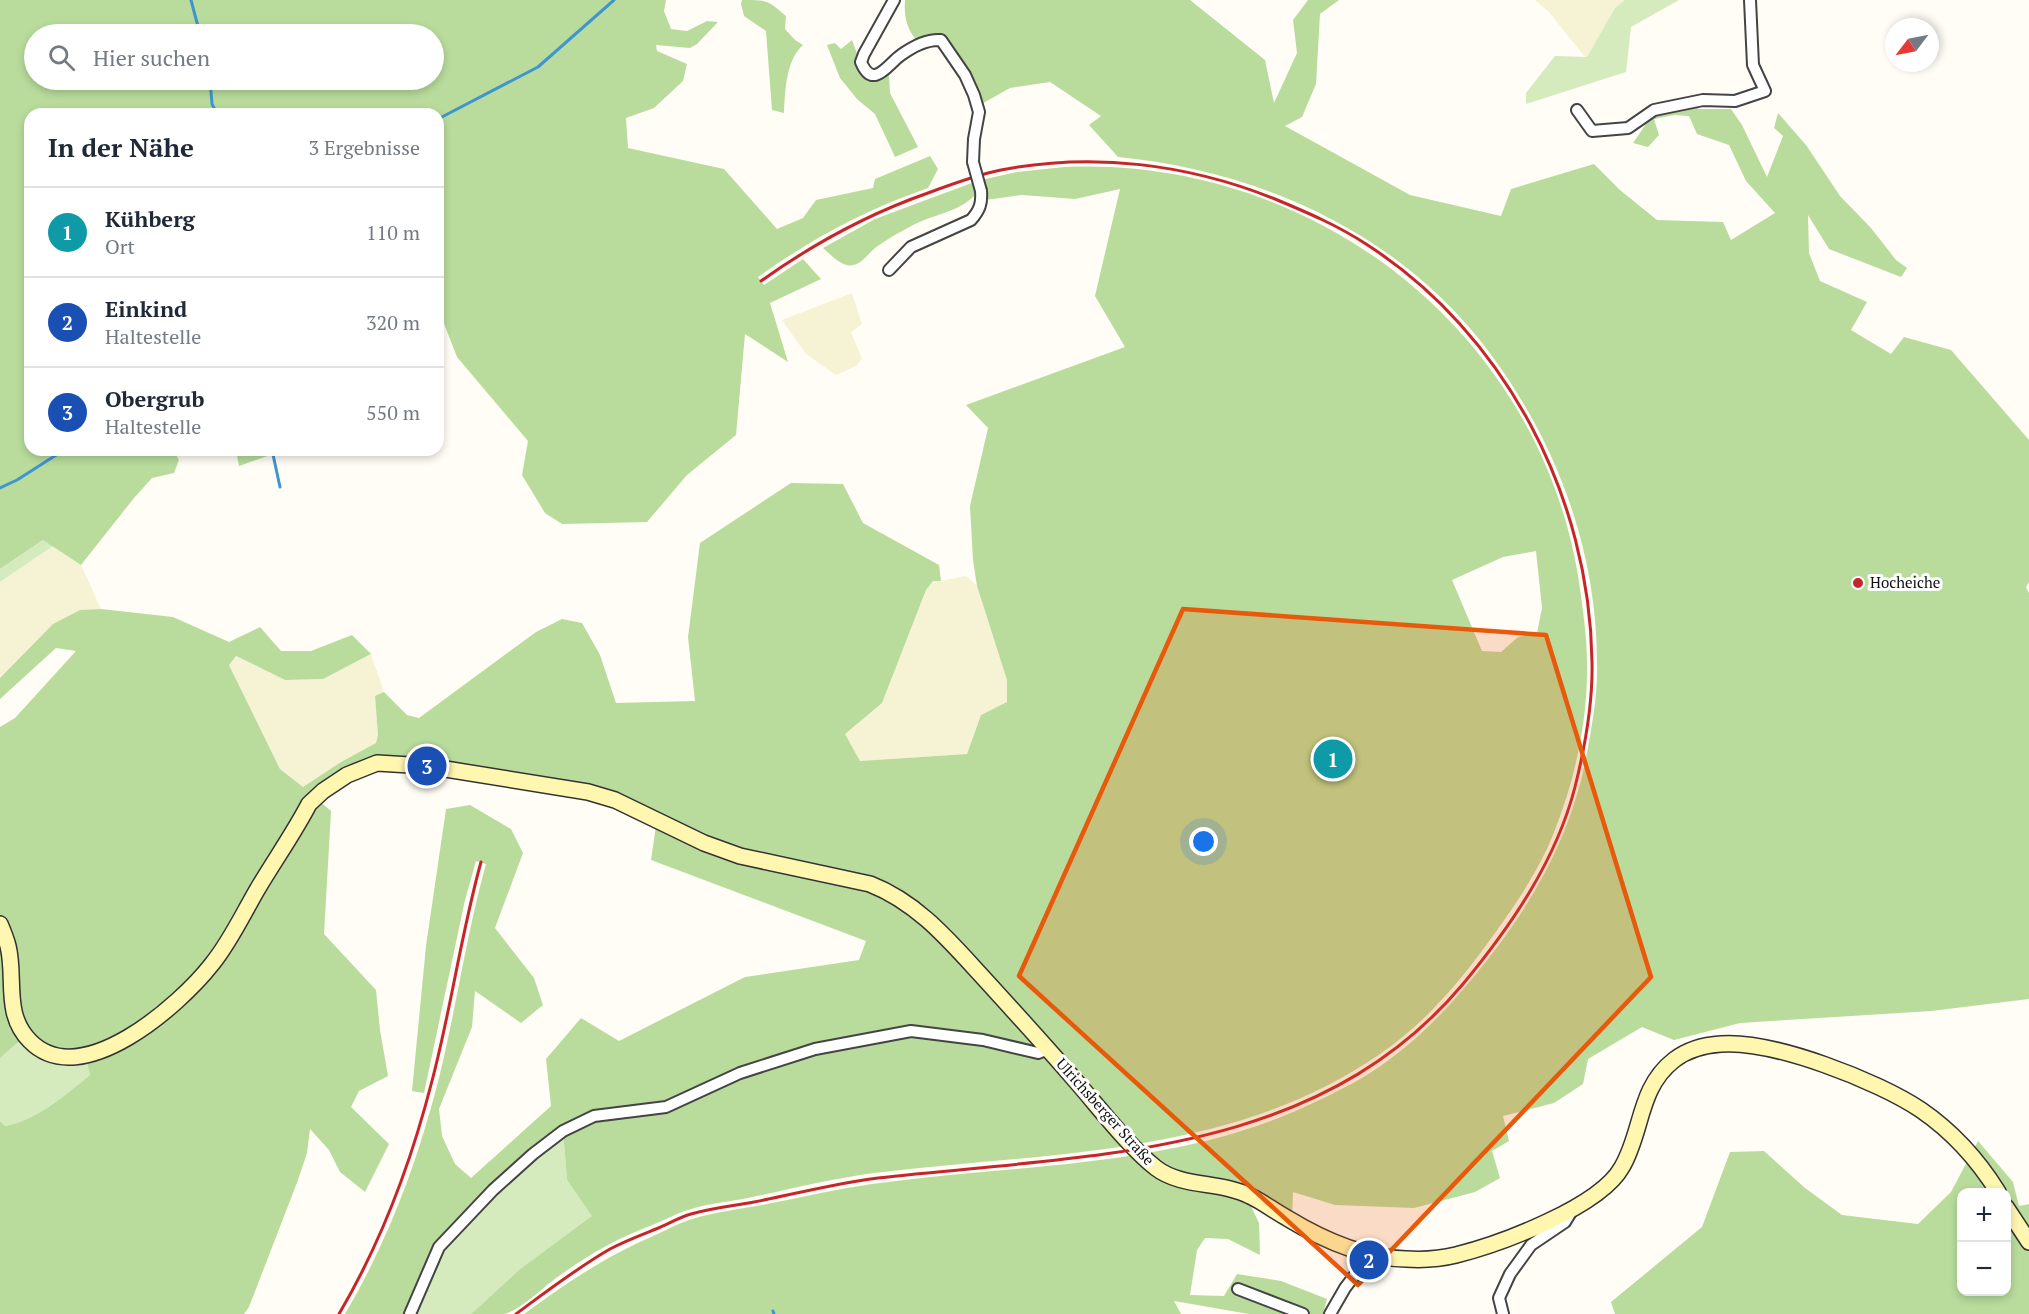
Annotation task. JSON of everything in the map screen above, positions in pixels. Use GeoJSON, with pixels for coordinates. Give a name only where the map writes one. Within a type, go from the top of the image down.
{"type":"FeatureCollection","features":[{"type":"Feature","properties":{"kind":"street"},"geometry":{"type":"LineString","coordinates":[[889,270],[911,247],[971,220],[981,206],[981,191],[974,162],[974,140],[979,112],[975,95],[965,75],[941,40],[930,39],[900,55],[884,72],[877,75],[871,74],[862,67],[864,54],[894,0]]}},
{"type":"Feature","properties":{"kind":"street"},"geometry":{"type":"LineString","coordinates":[[1577,110],[1592,131],[1628,128],[1654,110],[1703,100],[1735,101],[1765,91],[1753,65],[1750,0]]}},
{"type":"Feature","properties":{"kind":"street"},"geometry":{"type":"LineString","coordinates":[[0,924],[8,946],[12,1007],[18,1025],[30,1042],[48,1053],[65,1058],[88,1056],[112,1045],[163,1014],[213,963],[309,804],[323,791],[347,775],[377,763],[427,765],[588,792],[615,800],[704,843],[740,856],[883,889],[916,909],[933,925],[1048,1049]]}},
{"type":"Feature","properties":{"kind":"street","name":"Ulrichsberger Straße"},"geometry":{"type":"LineString","coordinates":[[410,1314],[439,1247],[493,1190],[563,1131],[594,1116],[666,1107],[740,1073],[814,1049],[911,1031],[983,1040],[1038,1053],[1048,1049],[1137,1149],[1168,1176],[1232,1189],[1249,1195],[1320,1237],[1370,1255],[1407,1260],[1456,1255],[1522,1232],[1573,1209],[1611,1183],[1622,1168],[1642,1107],[1655,1081],[1665,1068],[1691,1050],[1719,1044],[1760,1047],[1837,1069],[1899,1097],[1926,1114],[1960,1142],[1995,1188]]}},
{"type":"Feature","properties":{"kind":"street"},"geometry":{"type":"LineString","coordinates":[[1503,1314],[1498,1298],[1510,1274],[1531,1245],[1565,1222],[1573,1209]]}},
{"type":"Feature","properties":{"kind":"street"},"geometry":{"type":"LineString","coordinates":[[2011,1213],[2029,1242]]}},
{"type":"Feature","properties":{"kind":"street"},"geometry":{"type":"LineString","coordinates":[[1330,1314],[1345,1288],[1370,1255]]}},
{"type":"Feature","properties":{"kind":"street"},"geometry":{"type":"LineString","coordinates":[[1238,1289],[1303,1314]]}},
{"type":"Feature","properties":{"kind":"highlighted area"},"geometry":{"type":"Polygon","coordinates":[[[1183,609],[1546,635],[1651,977],[1358,1285],[1019,976],[1183,609]]]}},
{"type":"Feature","properties":{"kind":"shaded area"},"geometry":{"type":"Polygon","coordinates":[[[1535,0],[1625,0],[1615,8],[1585,57],[1549,12],[1535,0]]]}},
{"type":"Feature","properties":{"kind":"shaded area"},"geometry":{"type":"Polygon","coordinates":[[[852,293],[862,324],[851,332],[862,359],[856,366],[836,375],[806,354],[782,320],[852,293]]]}},
{"type":"Feature","properties":{"kind":"shaded area"},"geometry":{"type":"Polygon","coordinates":[[[53,546],[81,565],[101,609],[80,610],[0,678],[0,582],[53,546]]]}},
{"type":"Feature","properties":{"kind":"shaded area"},"geometry":{"type":"Polygon","coordinates":[[[966,576],[977,586],[1007,680],[1007,703],[981,715],[967,754],[860,761],[844,733],[882,703],[926,590],[933,581],[966,576]]]}},
{"type":"Feature","properties":{"kind":"shaded area"},"geometry":{"type":"Polygon","coordinates":[[[371,654],[384,692],[375,697],[378,735],[376,743],[303,787],[280,769],[229,665],[235,656],[285,680],[323,679],[371,654]]]}},
{"type":"Feature","properties":{"kind":"green space"},"geometry":{"type":"Polygon","coordinates":[[[0,0],[666,0],[664,11],[671,29],[687,31],[707,21],[718,22],[697,44],[690,48],[656,45],[657,51],[687,64],[683,81],[654,108],[626,118],[628,148],[724,169],[777,229],[803,218],[816,200],[873,188],[875,179],[930,156],[938,169],[928,188],[861,215],[798,250],[758,277],[764,285],[803,259],[821,279],[770,303],[788,362],[745,334],[736,435],[687,475],[647,522],[562,524],[545,513],[522,475],[528,441],[457,357],[444,323],[444,108],[24,108],[24,456],[177,456],[179,460],[174,473],[152,478],[81,565],[43,540],[0,569],[0,0]]]}},
{"type":"Feature","properties":{"kind":"green space"},"geometry":{"type":"Polygon","coordinates":[[[742,0],[762,1],[775,7],[786,16],[785,29],[803,45],[797,51],[790,67],[784,113],[772,110],[766,31],[744,16],[742,0]]]}},
{"type":"Feature","properties":{"kind":"green space"},"geometry":{"type":"Polygon","coordinates":[[[905,0],[1190,0],[1265,60],[1274,103],[1297,53],[1293,20],[1308,0],[1339,0],[1320,14],[1316,84],[1302,117],[1285,126],[1410,195],[1501,216],[1511,189],[1594,164],[1620,190],[1657,220],[1723,222],[1731,240],[1775,213],[1746,181],[1729,145],[1697,134],[1689,116],[1674,115],[1654,119],[1659,135],[1648,147],[1633,143],[1650,118],[1698,104],[1698,109],[1731,109],[1742,125],[1767,177],[1783,136],[1774,128],[1778,113],[1806,145],[1840,196],[1871,228],[1896,260],[1907,268],[1901,277],[1829,249],[1808,215],[1809,253],[1820,281],[1867,302],[1851,330],[1891,354],[1904,337],[1951,350],[2029,440],[2029,582],[2026,587],[2029,593],[2029,999],[1931,1011],[1740,1023],[1674,1040],[1642,1027],[1588,1059],[1583,1084],[1554,1103],[1503,1116],[1509,1141],[1492,1151],[1500,1178],[1475,1192],[1414,1208],[1335,1205],[1293,1192],[1292,1220],[1248,1200],[1259,1223],[1260,1255],[1228,1239],[1205,1238],[1197,1250],[1190,1295],[1224,1296],[1237,1274],[1281,1281],[1327,1299],[1323,1314],[1249,1314],[1174,1301],[1181,1314],[524,1314],[602,1262],[635,1244],[692,1219],[872,1184],[1153,1152],[1209,1140],[1262,1124],[1335,1093],[1373,1071],[1404,1048],[1454,1000],[1477,973],[1536,889],[1561,839],[1579,786],[1596,698],[1597,674],[1595,620],[1590,579],[1580,538],[1553,460],[1534,422],[1513,386],[1489,352],[1454,310],[1414,274],[1371,242],[1324,216],[1275,194],[1224,177],[1172,165],[1118,157],[1089,125],[1101,116],[1050,82],[1010,88],[978,106],[949,49],[929,38],[916,40],[906,21],[905,0]]]}},
{"type":"Feature","properties":{"kind":"green space"},"geometry":{"type":"Polygon","coordinates":[[[1625,0],[1679,0],[1631,27],[1626,72],[1526,104],[1526,93],[1555,56],[1587,57],[1615,8],[1625,0]]]}},
{"type":"Feature","properties":{"kind":"green space"},"geometry":{"type":"Polygon","coordinates":[[[852,40],[859,59],[878,78],[889,74],[890,93],[918,147],[895,157],[875,114],[857,99],[840,78],[827,45],[835,43],[841,49],[852,40]]]}},
{"type":"Feature","properties":{"kind":"green space"},"geometry":{"type":"Polygon","coordinates":[[[1064,167],[1158,172],[1248,193],[1332,230],[1406,281],[1471,344],[1523,419],[1560,503],[1581,596],[1587,663],[1583,726],[1575,767],[1563,808],[1544,855],[1504,921],[1443,999],[1397,1042],[1380,1054],[1323,1088],[1263,1113],[1200,1131],[1136,1144],[874,1173],[701,1206],[676,1214],[606,1246],[570,1268],[510,1312],[471,1314],[520,1269],[592,1216],[567,1180],[563,1131],[439,1247],[410,1314],[345,1314],[388,1230],[421,1142],[438,1082],[486,864],[476,861],[465,900],[424,1093],[412,1091],[426,946],[446,809],[470,805],[511,829],[523,853],[495,928],[534,978],[543,1005],[521,1023],[475,991],[472,1027],[439,1109],[442,1136],[455,1164],[471,1178],[551,1106],[546,1059],[581,1018],[619,1041],[745,977],[859,960],[866,941],[651,860],[657,819],[616,800],[377,763],[316,798],[331,811],[324,934],[376,990],[388,1076],[359,1091],[351,1107],[389,1144],[365,1192],[340,1172],[329,1150],[310,1129],[307,1153],[298,1180],[249,1307],[244,1314],[0,1314],[0,1121],[5,1126],[29,1118],[50,1106],[90,1075],[86,1058],[23,1038],[0,1058],[0,727],[15,718],[76,651],[56,648],[0,699],[0,678],[53,624],[80,610],[101,609],[173,617],[229,642],[260,627],[281,651],[311,651],[352,635],[371,654],[323,679],[285,680],[236,656],[229,665],[280,769],[303,787],[376,743],[378,735],[375,696],[384,692],[407,715],[419,718],[536,632],[562,619],[582,623],[600,655],[616,703],[695,701],[688,637],[700,543],[791,483],[843,484],[863,523],[939,565],[941,581],[933,581],[926,590],[882,703],[845,734],[860,761],[967,754],[981,715],[1007,702],[1007,680],[977,586],[973,560],[970,506],[988,428],[966,405],[1125,347],[1095,296],[1120,189],[1075,199],[1022,195],[985,200],[981,180],[1017,172],[1064,167]],[[1536,551],[1503,557],[1452,580],[1482,651],[1501,652],[1518,637],[1537,633],[1542,608],[1536,551]]]}},
{"type":"Feature","properties":{"kind":"green space"},"geometry":{"type":"Polygon","coordinates":[[[977,181],[979,190],[959,207],[900,232],[884,241],[857,264],[841,263],[823,248],[875,219],[977,181]]]}},
{"type":"Feature","properties":{"kind":"green space"},"geometry":{"type":"Polygon","coordinates":[[[237,456],[267,456],[239,466],[237,456]]]}},
{"type":"Feature","properties":{"kind":"green space"},"geometry":{"type":"Polygon","coordinates":[[[43,540],[53,546],[0,582],[0,569],[43,540]]]}},
{"type":"Feature","properties":{"kind":"green space"},"geometry":{"type":"Polygon","coordinates":[[[23,1038],[87,1058],[90,1075],[40,1112],[5,1126],[0,1121],[0,1058],[23,1038]]]}},
{"type":"Feature","properties":{"kind":"green space"},"geometry":{"type":"Polygon","coordinates":[[[563,1131],[567,1180],[593,1216],[520,1269],[471,1314],[410,1314],[439,1247],[563,1131]]]}},
{"type":"Feature","properties":{"kind":"green space"},"geometry":{"type":"Polygon","coordinates":[[[1978,1141],[2013,1182],[2019,1206],[2029,1204],[2029,1314],[1615,1314],[1611,1302],[1702,1227],[1730,1152],[1764,1151],[1805,1188],[1842,1215],[1918,1224],[1951,1192],[1978,1141]]]}},
{"type":"Feature","properties":{"kind":"waterway"},"geometry":{"type":"LineString","coordinates":[[191,0],[197,24]]}},
{"type":"Feature","properties":{"kind":"waterway"},"geometry":{"type":"LineString","coordinates":[[444,116],[538,67],[614,0]]}},
{"type":"Feature","properties":{"kind":"waterway"},"geometry":{"type":"LineString","coordinates":[[211,90],[214,108]]}},
{"type":"Feature","properties":{"kind":"waterway"},"geometry":{"type":"LineString","coordinates":[[0,488],[55,456]]}},
{"type":"Feature","properties":{"kind":"waterway"},"geometry":{"type":"LineString","coordinates":[[273,456],[280,487]]}},
{"type":"Feature","properties":{"kind":"railway"},"geometry":{"type":"LineString","coordinates":[[516,1314],[610,1249],[691,1214],[863,1180],[1116,1152],[1193,1138],[1268,1116],[1339,1085],[1404,1042],[1463,984],[1481,962],[1515,916],[1544,867],[1567,814],[1579,772],[1588,725],[1592,662],[1587,600],[1575,540],[1556,481],[1530,424],[1498,372],[1460,324],[1416,281],[1355,237],[1275,199],[1208,177],[1140,165],[1070,162],[992,172],[906,201],[842,231],[761,281]]}},
{"type":"Feature","properties":{"kind":"railway"},"geometry":{"type":"LineString","coordinates":[[339,1314],[382,1230],[415,1142],[439,1054],[481,862]]}},
{"type":"Feature","properties":{"kind":"place","name":"Hocheiche"},"geometry":{"type":"Point","coordinates":[1858,583]}},
{"type":"Feature","properties":{"kind":"place","name":"Kühberg"},"geometry":{"type":"Point","coordinates":[1333,759]}},
{"type":"Feature","properties":{"kind":"place","name":"Obergrub"},"geometry":{"type":"Point","coordinates":[427,766]}},
{"type":"Feature","properties":{"kind":"place","name":"Einkind"},"geometry":{"type":"Point","coordinates":[1369,1260]}}]}
